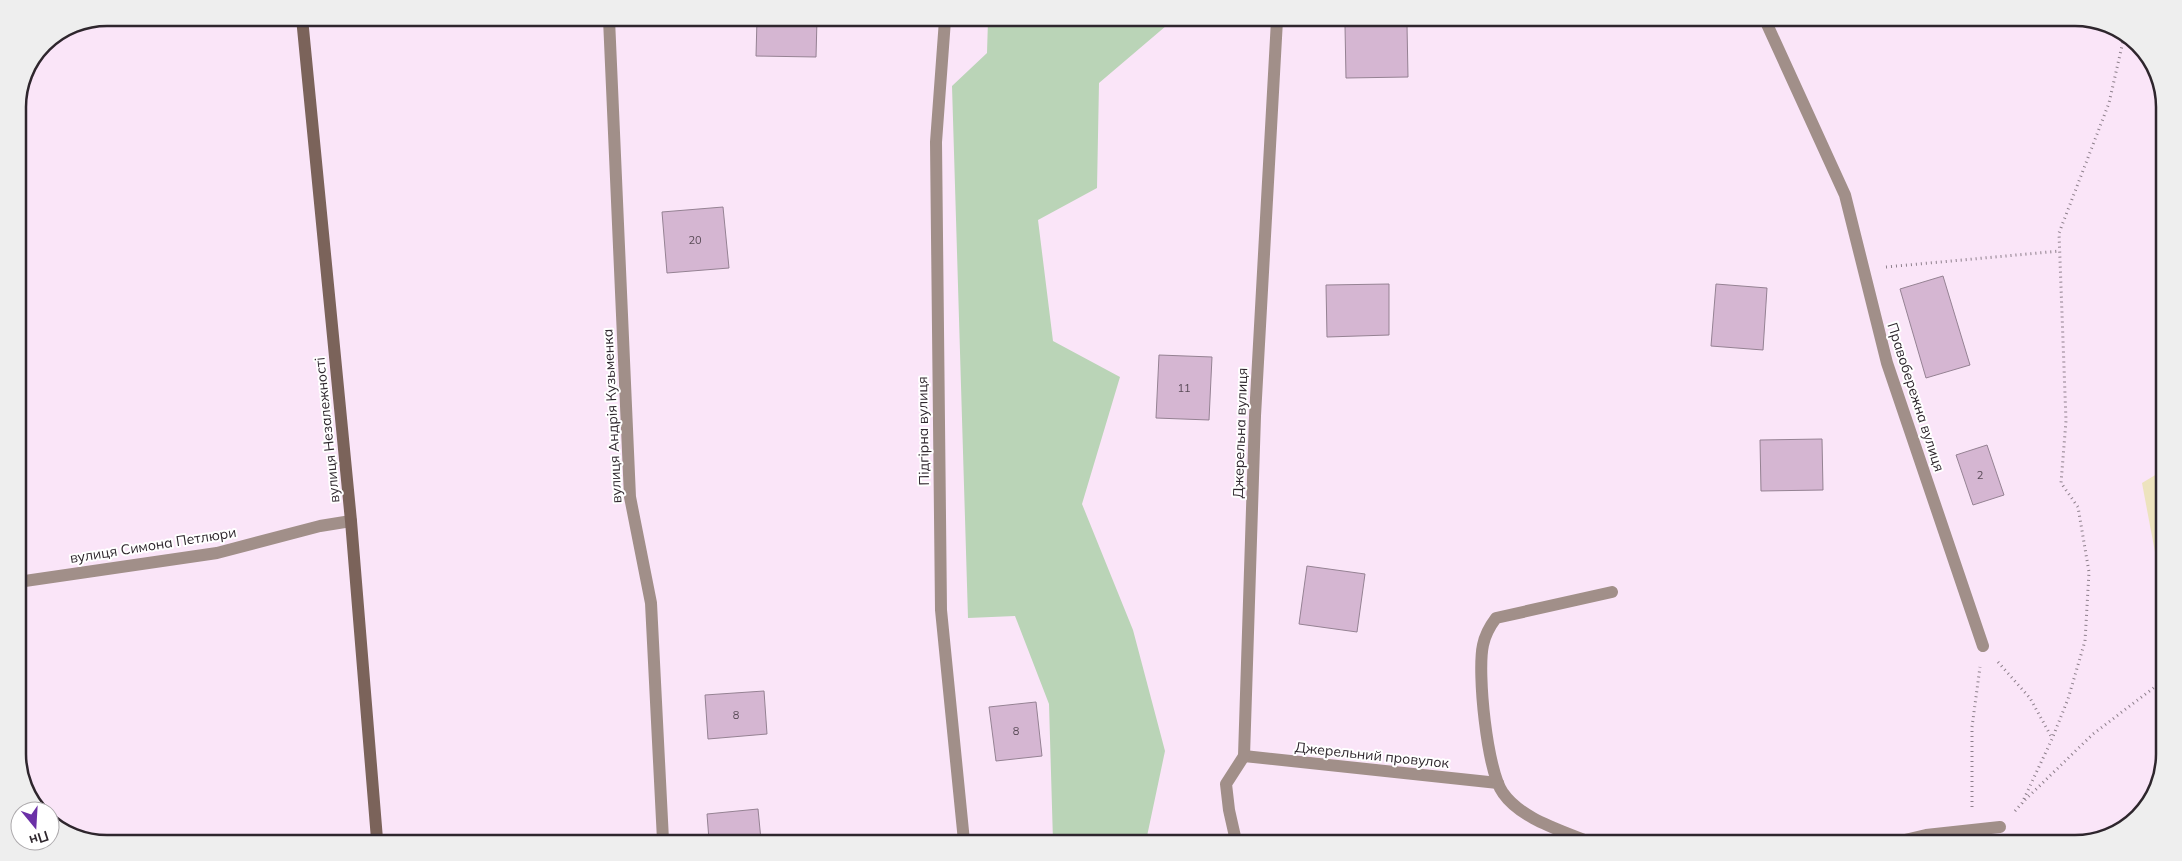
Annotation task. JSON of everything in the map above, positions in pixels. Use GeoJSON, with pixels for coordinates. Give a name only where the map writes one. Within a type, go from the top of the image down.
{"type":"FeatureCollection","features":[{"type":"Feature","properties":{"kind":"street","name":"вулиця Незалежності"},"geometry":{"type":"LineString","coordinates":[[303,26],[352,521],[377,835]]}},
{"type":"Feature","properties":{"kind":"street","name":"вулиця Андрія Кузьменка"},"geometry":{"type":"LineString","coordinates":[[609,26],[630,497],[651,603],[663,835]]}},
{"type":"Feature","properties":{"kind":"street","name":"Підгірна вулиця"},"geometry":{"type":"LineString","coordinates":[[945,26],[936,142],[941,610],[963,835]]}},
{"type":"Feature","properties":{"kind":"street","name":"Джерельна вулиця"},"geometry":{"type":"LineString","coordinates":[[1244,756],[1255,416],[1277,26]]}},
{"type":"Feature","properties":{"kind":"street","name":"Правобережна вулиця"},"geometry":{"type":"LineString","coordinates":[[1768,26],[1845,194],[1887,363],[1983,646]]}},
{"type":"Feature","properties":{"kind":"street","name":"вулиця Симона Петлюри"},"geometry":{"type":"LineString","coordinates":[[26,581],[217,553],[320,526],[352,521]]}},
{"type":"Feature","properties":{"kind":"street"},"geometry":{"type":"LineString","coordinates":[[1573,835],[1529,815],[1503,794],[1498,784],[1493,766],[1483,688],[1483,647],[1488,628],[1496,618],[1612,592]]}},
{"type":"Feature","properties":{"kind":"street","name":"Джерельний провулок"},"geometry":{"type":"LineString","coordinates":[[1244,756],[1498,784]]}},
{"type":"Feature","properties":{"kind":"street"},"geometry":{"type":"LineString","coordinates":[[1234,835],[1226,784],[1244,756]]}},
{"type":"Feature","properties":{"kind":"street"},"geometry":{"type":"LineString","coordinates":[[1926,835],[2000,827]]}},
{"type":"Feature","properties":{"kind":"path"},"geometry":{"type":"LineString","coordinates":[[2022,803],[2052,739],[2068,699],[2085,641],[2089,572],[2078,507],[2061,483],[2066,421],[2059,233],[2109,103],[2123,42]]}},
{"type":"Feature","properties":{"kind":"path"},"geometry":{"type":"LineString","coordinates":[[1864,269],[2060,251]]}},
{"type":"Feature","properties":{"kind":"path"},"geometry":{"type":"LineString","coordinates":[[1983,646],[2030,698],[2052,739]]}},
{"type":"Feature","properties":{"kind":"path"},"geometry":{"type":"LineString","coordinates":[[1972,830],[1972,727],[1983,646]]}},
{"type":"Feature","properties":{"kind":"path"},"geometry":{"type":"LineString","coordinates":[[2000,827],[2093,734],[2156,686]]}},
{"type":"Feature","properties":{"kind":"green space"},"geometry":{"type":"Polygon","coordinates":[[[988,26],[1166,26],[1099,83],[1097,188],[1038,220],[1053,341],[1120,377],[1082,504],[1133,630],[1165,751],[1147,835],[1053,835],[1049,704],[1015,616],[968,618],[952,86],[987,53],[988,26]]]}},
{"type":"Feature","properties":{"kind":"sand"},"geometry":{"type":"Polygon","coordinates":[[[2156,475],[2156,557],[2142,483],[2156,475]]]}},
{"type":"Feature","properties":{"kind":"building"},"geometry":{"type":"Polygon","coordinates":[[[757,26],[817,26],[816,57],[756,56],[757,26]]]}},
{"type":"Feature","properties":{"kind":"building"},"geometry":{"type":"Polygon","coordinates":[[[1345,26],[1407,26],[1408,77],[1346,78],[1345,26]]]}},
{"type":"Feature","properties":{"kind":"building"},"geometry":{"type":"Polygon","coordinates":[[[723,207],[729,268],[667,273],[662,212],[723,207]]]}},
{"type":"Feature","properties":{"kind":"building"},"geometry":{"type":"Polygon","coordinates":[[[1943,276],[1970,365],[1926,378],[1900,289],[1943,276]]]}},
{"type":"Feature","properties":{"kind":"building"},"geometry":{"type":"Polygon","coordinates":[[[1389,284],[1389,335],[1327,337],[1326,285],[1389,284]]]}},
{"type":"Feature","properties":{"kind":"building"},"geometry":{"type":"Polygon","coordinates":[[[1716,284],[1767,288],[1763,350],[1711,346],[1716,284]]]}},
{"type":"Feature","properties":{"kind":"building"},"geometry":{"type":"Polygon","coordinates":[[[1159,355],[1212,357],[1209,420],[1156,418],[1159,355]]]}},
{"type":"Feature","properties":{"kind":"building"},"geometry":{"type":"Polygon","coordinates":[[[1822,439],[1823,490],[1761,491],[1760,440],[1822,439]]]}},
{"type":"Feature","properties":{"kind":"building"},"geometry":{"type":"Polygon","coordinates":[[[1987,445],[2004,495],[1973,505],[1956,455],[1987,445]]]}},
{"type":"Feature","properties":{"kind":"building"},"geometry":{"type":"Polygon","coordinates":[[[1307,566],[1365,574],[1357,632],[1299,624],[1307,566]]]}},
{"type":"Feature","properties":{"kind":"building"},"geometry":{"type":"Polygon","coordinates":[[[764,691],[767,734],[708,739],[705,695],[764,691]]]}},
{"type":"Feature","properties":{"kind":"building"},"geometry":{"type":"Polygon","coordinates":[[[1036,702],[1042,756],[996,761],[989,707],[1036,702]]]}},
{"type":"Feature","properties":{"kind":"building"},"geometry":{"type":"Polygon","coordinates":[[[758,809],[761,835],[709,835],[707,814],[758,809]]]}}]}
